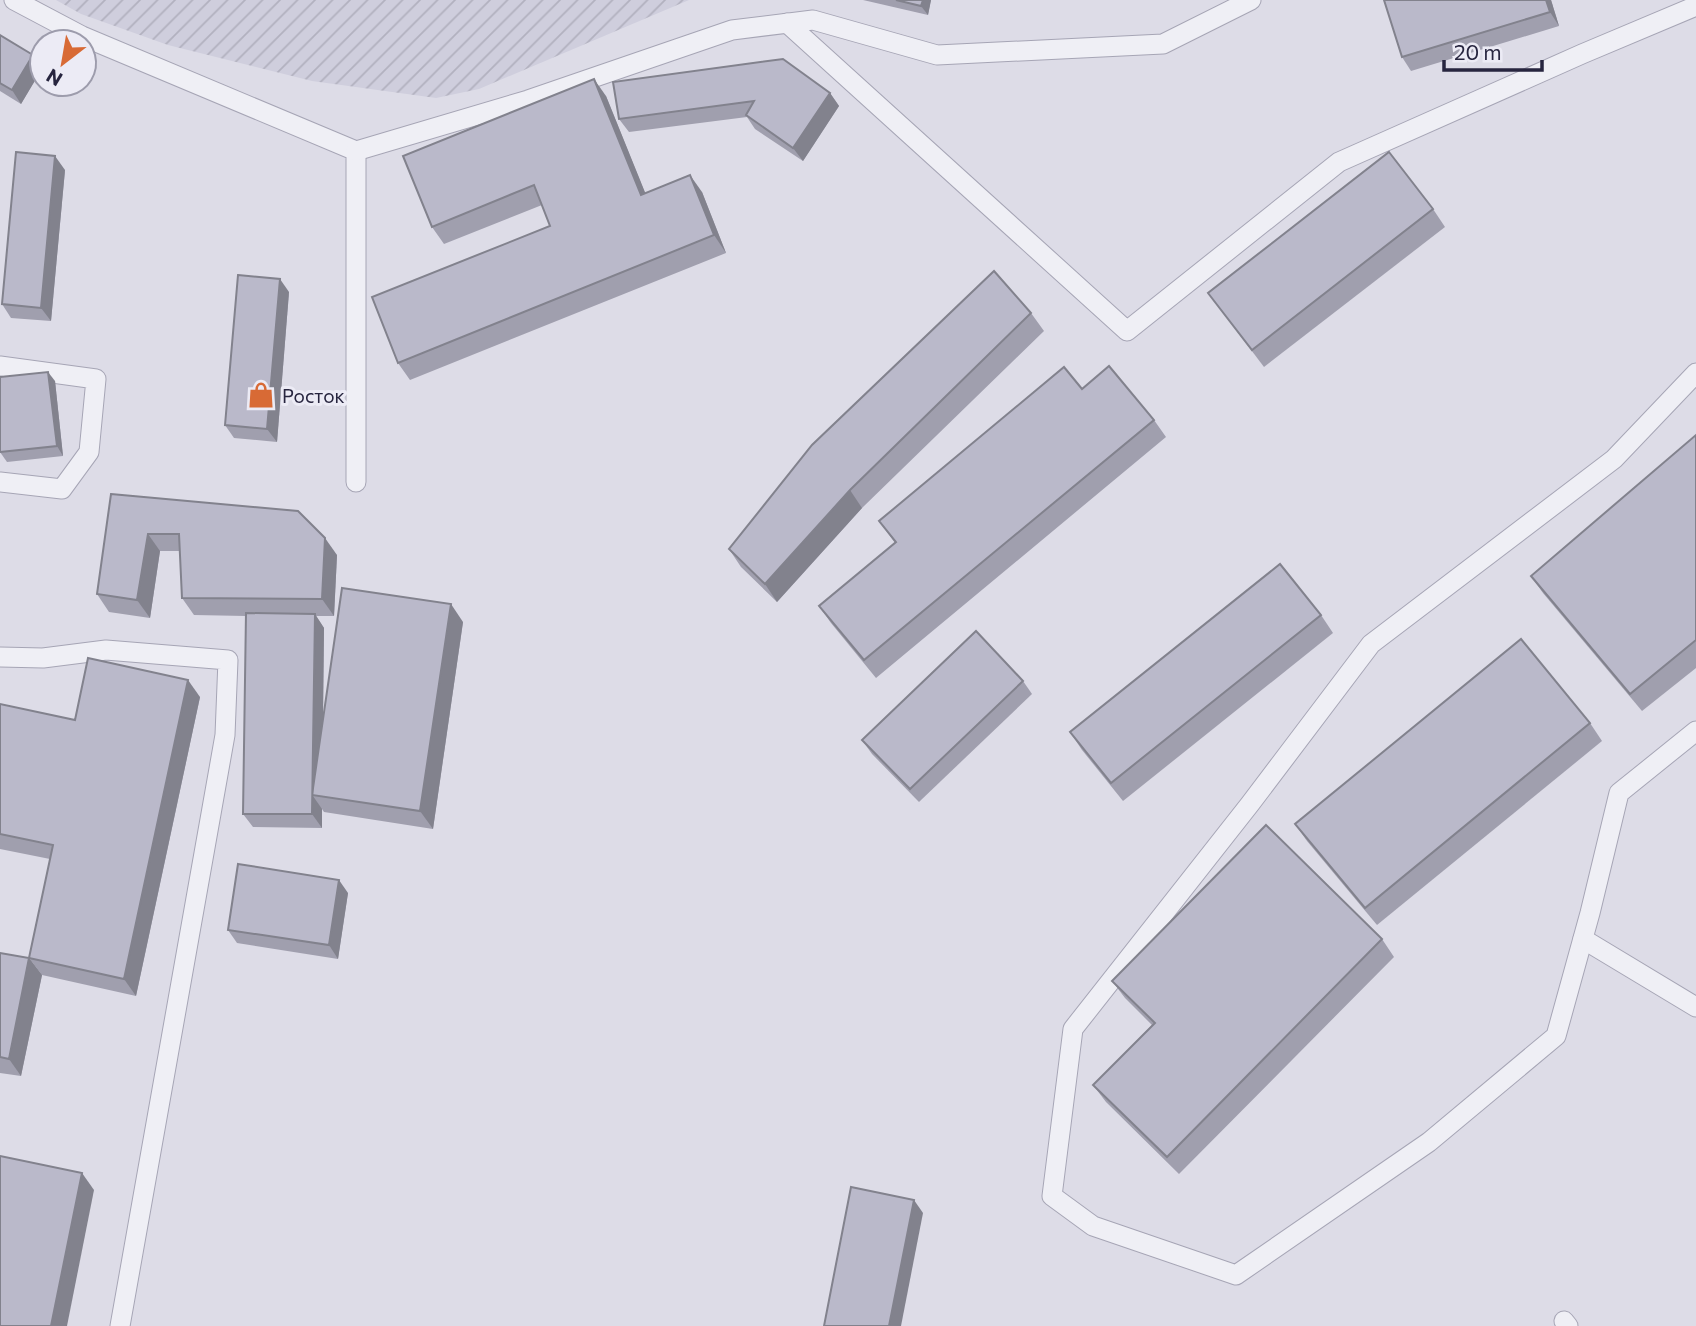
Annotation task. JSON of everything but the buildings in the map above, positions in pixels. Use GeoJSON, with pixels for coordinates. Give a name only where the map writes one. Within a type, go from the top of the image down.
{"type":"FeatureCollection","features":[{"type":"Feature","properties":{"kind":"lane"},"geometry":{"type":"LineString","coordinates":[[14,0],[82,36],[356,151],[528,100],[732,30],[813,20],[937,55],[1163,44],[1251,0]]}},
{"type":"Feature","properties":{"kind":"lane"},"geometry":{"type":"LineString","coordinates":[[787,23],[1127,331],[1339,162],[1696,6]]}},
{"type":"Feature","properties":{"kind":"lane"},"geometry":{"type":"LineString","coordinates":[[356,151],[356,482]]}},
{"type":"Feature","properties":{"kind":"lane"},"geometry":{"type":"LineString","coordinates":[[0,366],[96,379],[89,452],[62,489],[0,482]]}},
{"type":"Feature","properties":{"kind":"lane"},"geometry":{"type":"LineString","coordinates":[[1696,373],[1614,459],[1371,644],[1250,804],[1073,1029],[1052,1196],[1094,1226],[1236,1275],[1429,1142],[1556,1036],[1619,793],[1696,731]]}},
{"type":"Feature","properties":{"kind":"lane"},"geometry":{"type":"LineString","coordinates":[[0,657],[43,658],[106,650],[228,660],[225,735],[120,1326]]}},
{"type":"Feature","properties":{"kind":"lane"},"geometry":{"type":"LineString","coordinates":[[1583,939],[1696,1007]]}},
{"type":"Feature","properties":{"kind":"shaded area"},"geometry":{"type":"Polygon","coordinates":[[[56,0],[689,0],[479,89],[436,98],[312,81],[168,45],[81,14],[56,0]]]}},
{"type":"Feature","properties":{"kind":"place","name":"Росток"},"geometry":{"type":"Point","coordinates":[261,395]}}]}
